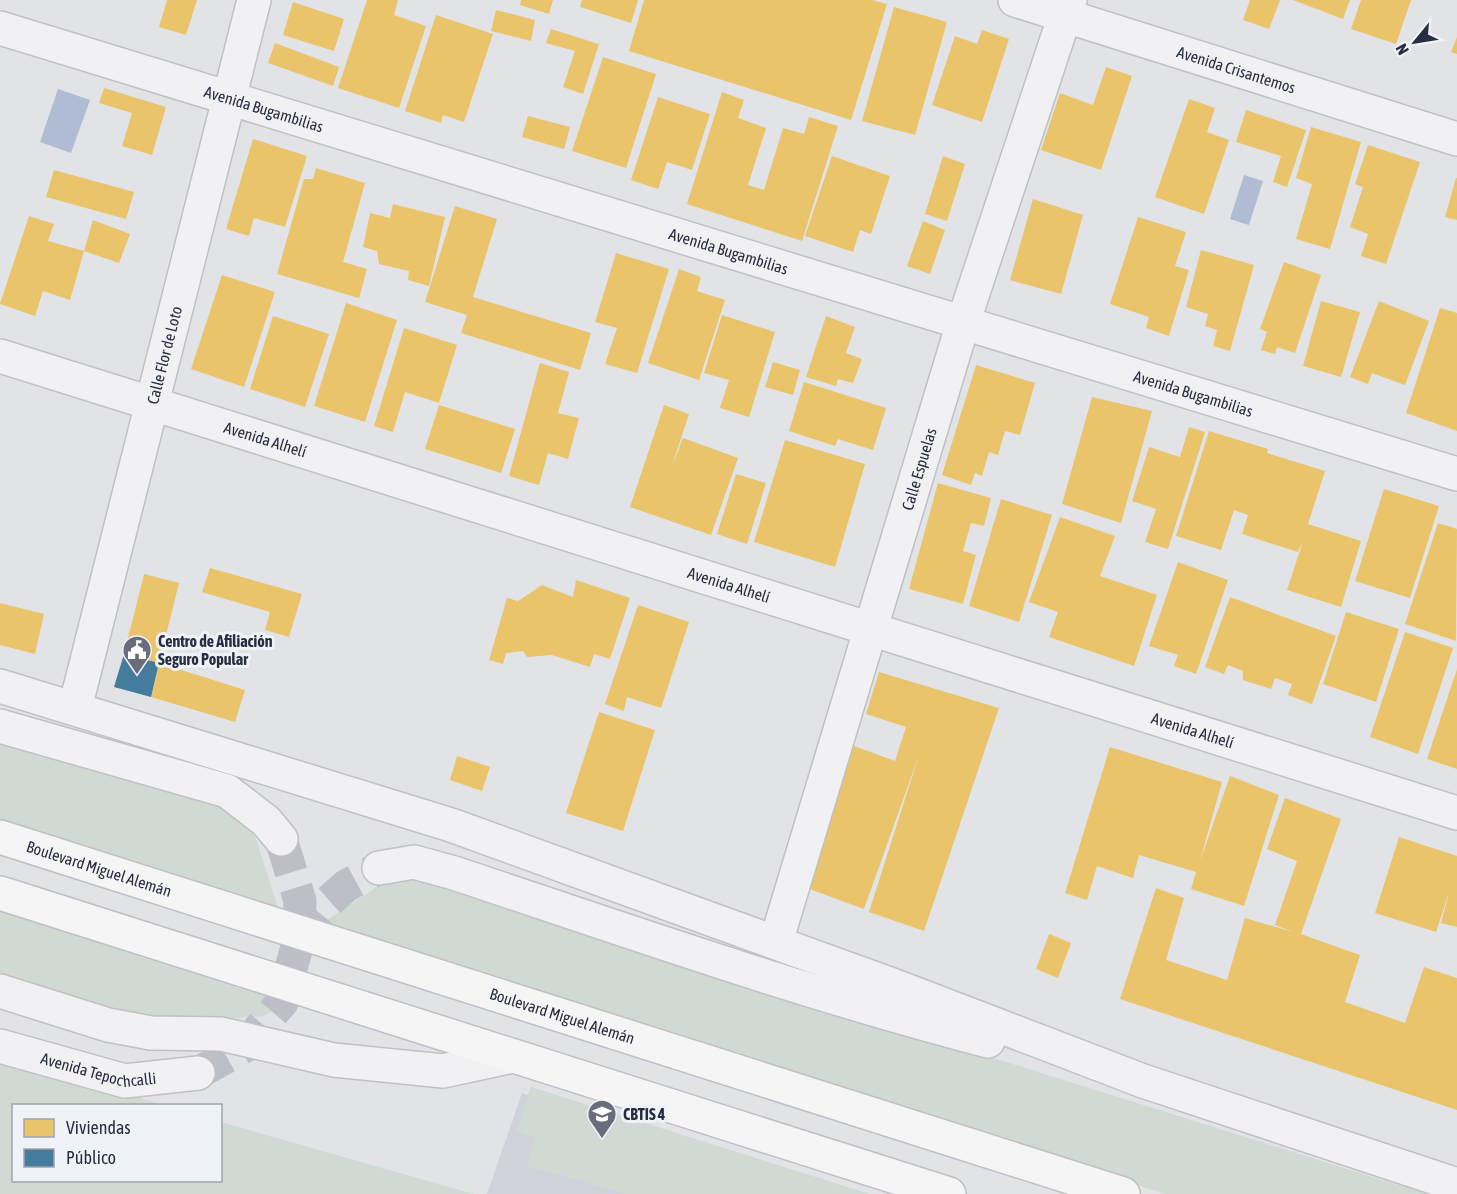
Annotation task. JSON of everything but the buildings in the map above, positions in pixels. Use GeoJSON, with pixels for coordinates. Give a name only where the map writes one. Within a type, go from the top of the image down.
{"type":"FeatureCollection","features":[{"type":"Feature","properties":{"kind":"main road","name":"Boulevard Miguel Alemán"},"geometry":{"type":"LineString","coordinates":[[0,837],[1124,1194]]}},
{"type":"Feature","properties":{"kind":"main road"},"geometry":{"type":"LineString","coordinates":[[0,893],[949,1194]]}},
{"type":"Feature","properties":{"kind":"street","name":"Calle Flor de Loto"},"geometry":{"type":"LineString","coordinates":[[75,708],[254,0]]}},
{"type":"Feature","properties":{"kind":"street","name":"Avenida Crisantemos"},"geometry":{"type":"LineString","coordinates":[[1015,0],[1068,8],[1457,139]]}},
{"type":"Feature","properties":{"kind":"street","name":"Calle Espuelas"},"geometry":{"type":"LineString","coordinates":[[776,942],[963,322],[1068,8]]}},
{"type":"Feature","properties":{"kind":"street","name":"Avenida Bugambilias"},"geometry":{"type":"LineString","coordinates":[[0,27],[1457,474]]}},
{"type":"Feature","properties":{"kind":"street","name":"Avenida Alhelí"},"geometry":{"type":"LineString","coordinates":[[0,356],[1457,813]]}},
{"type":"Feature","properties":{"kind":"street"},"geometry":{"type":"LineString","coordinates":[[0,686],[451,825],[776,942],[1143,1081],[1457,1185]]}},
{"type":"Feature","properties":{"kind":"street"},"geometry":{"type":"LineString","coordinates":[[0,726],[226,792],[266,821],[281,839]]}},
{"type":"Feature","properties":{"kind":"street"},"geometry":{"type":"LineString","coordinates":[[379,868],[414,862],[454,873],[867,1009],[1143,1081]]}},
{"type":"Feature","properties":{"kind":"street"},"geometry":{"type":"LineString","coordinates":[[0,991],[108,1025],[151,1033],[221,1034],[334,1060],[443,1071],[513,1056]]}},
{"type":"Feature","properties":{"kind":"street","name":"Avenida Tepochcalli"},"geometry":{"type":"LineString","coordinates":[[0,1046],[125,1081],[198,1073]]}},
{"type":"Feature","properties":{"kind":"shaded area"},"geometry":{"type":"Polygon","coordinates":[[[0,736],[212,801],[252,827],[281,917],[0,825],[0,736]]]}},
{"type":"Feature","properties":{"kind":"shaded area"},"geometry":{"type":"Polygon","coordinates":[[[417,877],[1427,1194],[1166,1194],[1004,1145],[321,924],[380,885],[417,877]]]}},
{"type":"Feature","properties":{"kind":"shaded area"},"geometry":{"type":"Polygon","coordinates":[[[0,905],[271,993],[277,1008],[264,1016],[146,1024],[0,978],[0,905]]]}},
{"type":"Feature","properties":{"kind":"shaded area"},"geometry":{"type":"Polygon","coordinates":[[[0,1058],[161,1104],[12,1104],[12,1182],[222,1182],[222,1122],[474,1194],[0,1194],[0,1058]]]}},
{"type":"Feature","properties":{"kind":"shaded area","name":"CBTIS 4"},"geometry":{"type":"Polygon","coordinates":[[[531,1087],[853,1194],[487,1194],[522,1093],[528,1095],[531,1087]]]}},
{"type":"Feature","properties":{"kind":"shaded area","name":"CBTIS 4"},"geometry":{"type":"Polygon","coordinates":[[[531,1087],[870,1194],[626,1194],[527,1166],[536,1138],[517,1131],[531,1087]]]}},
{"type":"Feature","properties":{"kind":"water"},"geometry":{"type":"Polygon","coordinates":[[[58,89],[90,100],[71,153],[40,142],[58,89]]]}},
{"type":"Feature","properties":{"kind":"water"},"geometry":{"type":"Polygon","coordinates":[[[1244,175],[1263,181],[1249,225],[1230,219],[1244,175]]]}},
{"type":"Feature","properties":{"kind":"tunnel"},"geometry":{"type":"LineString","coordinates":[[198,1073],[244,1047],[282,1002],[299,939],[300,901],[281,839]]}},
{"type":"Feature","properties":{"kind":"tunnel"},"geometry":{"type":"LineString","coordinates":[[299,939],[329,901],[346,886],[379,868]]}},
{"type":"Feature","properties":{"kind":"place","name":"Centro de Afiliación Seguro Popular"},"geometry":{"type":"Point","coordinates":[137,676]}},
{"type":"Feature","properties":{"kind":"place","name":"CBTIS 4"},"geometry":{"type":"Point","coordinates":[602,1140]}}]}
